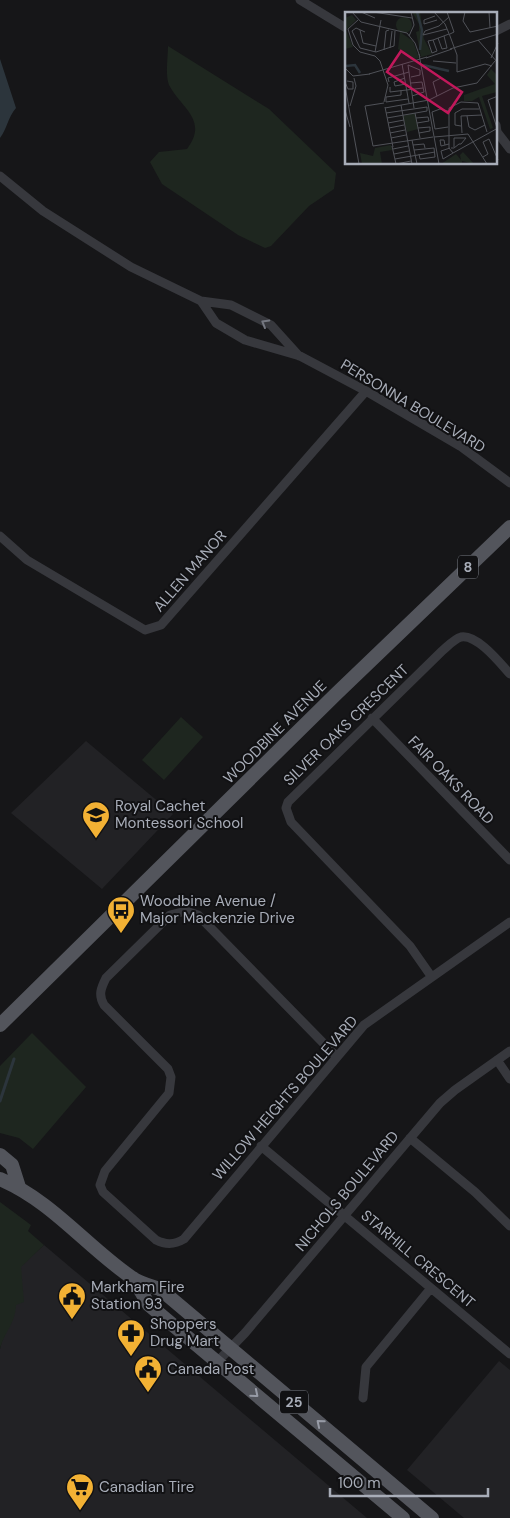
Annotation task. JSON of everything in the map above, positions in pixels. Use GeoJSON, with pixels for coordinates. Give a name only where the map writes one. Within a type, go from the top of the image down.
{"type":"FeatureCollection","features":[{"type":"Feature","properties":{"kind":"main road","name":"WOODBINE AVENUE"},"geometry":{"type":"LineString","coordinates":[[0,1025],[343,687],[510,527]]}},
{"type":"Feature","properties":{"kind":"main road"},"geometry":{"type":"LineString","coordinates":[[0,1155],[12,1165],[19,1187]]}},
{"type":"Feature","properties":{"kind":"main road","name":"25"},"geometry":{"type":"LineString","coordinates":[[0,1179],[19,1187],[54,1211],[133,1278],[149,1304],[403,1518]]}},
{"type":"Feature","properties":{"kind":"main road","name":"25"},"geometry":{"type":"LineString","coordinates":[[133,1278],[160,1289],[432,1518]]}},
{"type":"Feature","properties":{"kind":"street"},"geometry":{"type":"LineString","coordinates":[[300,0],[345,27]]}},
{"type":"Feature","properties":{"kind":"street"},"geometry":{"type":"LineString","coordinates":[[498,30],[510,24]]}},
{"type":"Feature","properties":{"kind":"street"},"geometry":{"type":"LineString","coordinates":[[498,133],[510,149]]}},
{"type":"Feature","properties":{"kind":"street","name":"PERSONNA BOULEVARD"},"geometry":{"type":"LineString","coordinates":[[0,176],[43,211],[131,267],[201,301],[231,305],[271,325],[300,356]]}},
{"type":"Feature","properties":{"kind":"street","name":"PERSONNA BOULEVARD"},"geometry":{"type":"LineString","coordinates":[[201,301],[216,323],[245,340],[300,356],[366,391],[460,446],[510,483]]}},
{"type":"Feature","properties":{"kind":"street","name":"ALLEN MANOR"},"geometry":{"type":"LineString","coordinates":[[0,536],[27,560],[145,630],[161,625],[366,391]]}},
{"type":"Feature","properties":{"kind":"street","name":"SILVER OAKS CRESCENT"},"geometry":{"type":"LineString","coordinates":[[431,976],[410,946],[291,822],[288,816],[288,802],[442,651],[461,637],[470,638],[480,643],[510,674]]}},
{"type":"Feature","properties":{"kind":"street","name":"FAIR OAKS ROAD"},"geometry":{"type":"LineString","coordinates":[[372,718],[510,860]]}},
{"type":"Feature","properties":{"kind":"street","name":"WILLOW HEIGHTS BOULEVARD"},"geometry":{"type":"LineString","coordinates":[[336,1056],[198,915],[192,912],[179,911],[170,915],[106,978],[100,994],[104,1005],[168,1069],[171,1085],[165,1100],[105,1171],[100,1185],[107,1198],[163,1244],[178,1243],[336,1056],[368,1022],[510,922]]}},
{"type":"Feature","properties":{"kind":"street","name":"NICHOLS BOULEVARD"},"geometry":{"type":"LineString","coordinates":[[218,1362],[448,1095],[510,1051]]}},
{"type":"Feature","properties":{"kind":"street"},"geometry":{"type":"LineString","coordinates":[[497,1060],[510,1079]]}},
{"type":"Feature","properties":{"kind":"street"},"geometry":{"type":"LineString","coordinates":[[410,1138],[475,1192],[510,1226]]}},
{"type":"Feature","properties":{"kind":"street","name":"STARHILL CRESCENT"},"geometry":{"type":"LineString","coordinates":[[261,1146],[510,1354]]}},
{"type":"Feature","properties":{"kind":"street"},"geometry":{"type":"LineString","coordinates":[[363,1398],[366,1367],[431,1288]]}},
{"type":"Feature","properties":{"kind":"shaded area"},"geometry":{"type":"Polygon","coordinates":[[[168,46],[269,109],[336,173],[334,189],[309,206],[271,246],[265,248],[238,235],[162,184],[150,162],[159,152],[187,149],[193,139],[195,130],[191,115],[169,85],[167,71],[168,46]]]}},
{"type":"Feature","properties":{"kind":"shaded area"},"geometry":{"type":"Polygon","coordinates":[[[0,59],[16,108],[0,138],[0,59]]]}},
{"type":"Feature","properties":{"kind":"shaded area"},"geometry":{"type":"Polygon","coordinates":[[[181,717],[203,737],[164,780],[142,760],[181,717]]]}},
{"type":"Feature","properties":{"kind":"shaded area","name":"Royal Cachet Montessori School"},"geometry":{"type":"Polygon","coordinates":[[[86,741],[173,814],[102,889],[11,813],[86,741]]]}},
{"type":"Feature","properties":{"kind":"shaded area"},"geometry":{"type":"Polygon","coordinates":[[[32,1033],[86,1087],[33,1149],[19,1138],[0,1133],[0,1066],[32,1033]]]}},
{"type":"Feature","properties":{"kind":"shaded area"},"geometry":{"type":"Polygon","coordinates":[[[0,1202],[31,1225],[28,1231],[44,1245],[21,1267],[24,1302],[16,1305],[14,1318],[0,1349],[0,1202]]]}},
{"type":"Feature","properties":{"kind":"shaded area"},"geometry":{"type":"Polygon","coordinates":[[[44,1245],[367,1518],[0,1518],[0,1349],[21,1266],[44,1245]]]}},
{"type":"Feature","properties":{"kind":"shaded area"},"geometry":{"type":"Polygon","coordinates":[[[499,1361],[510,1370],[510,1518],[464,1518],[407,1470],[499,1361]]]}},
{"type":"Feature","properties":{"kind":"waterway"},"geometry":{"type":"LineString","coordinates":[[0,1101],[14,1059]]}},
{"type":"Feature","properties":{"kind":"place","name":"Royal Cachet Montessori School"},"geometry":{"type":"Point","coordinates":[96,839]}},
{"type":"Feature","properties":{"kind":"place","name":"Woodbine Avenue / Major Mackenzie Drive"},"geometry":{"type":"Point","coordinates":[121,934]}},
{"type":"Feature","properties":{"kind":"place","name":"Markham Fire Station 93"},"geometry":{"type":"Point","coordinates":[72,1320]}},
{"type":"Feature","properties":{"kind":"place","name":"Shoppers Drug Mart"},"geometry":{"type":"Point","coordinates":[131,1357]}},
{"type":"Feature","properties":{"kind":"place","name":"Canada Post"},"geometry":{"type":"Point","coordinates":[148,1393]}},
{"type":"Feature","properties":{"kind":"place","name":"Canadian Tire"},"geometry":{"type":"Point","coordinates":[80,1511]}}]}
